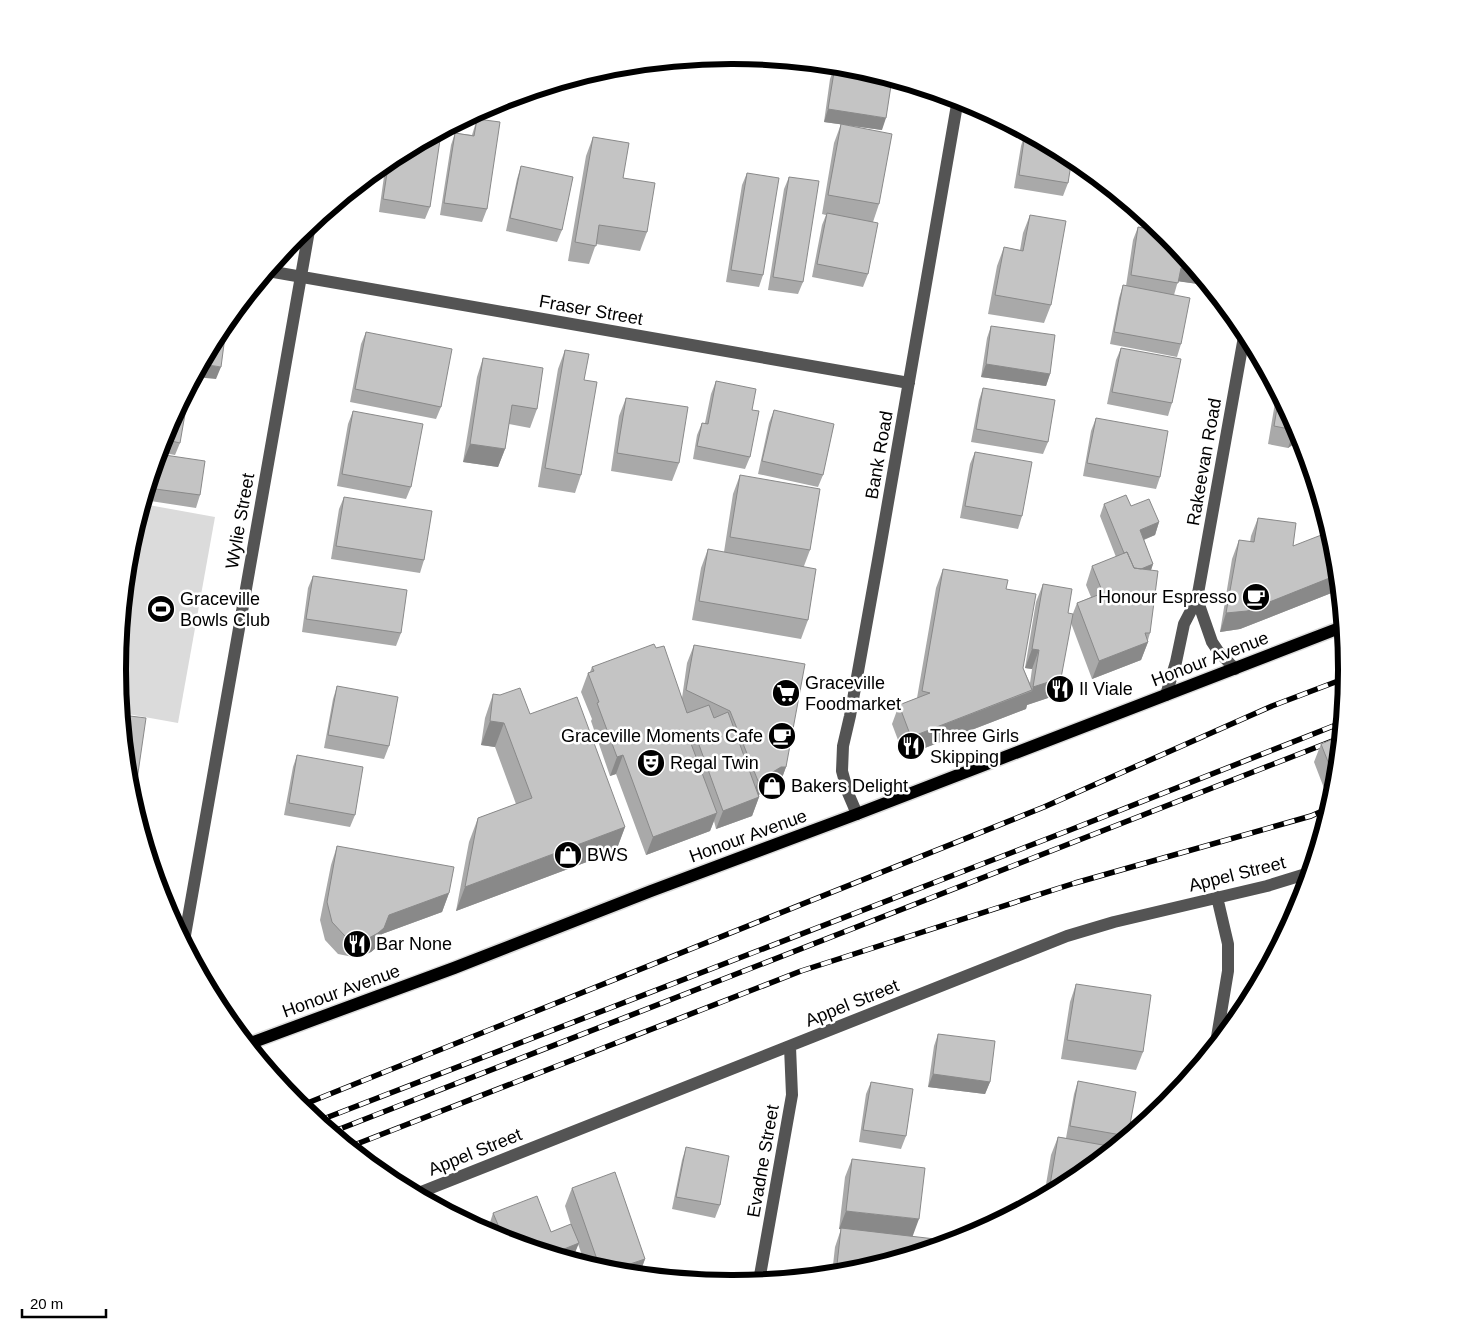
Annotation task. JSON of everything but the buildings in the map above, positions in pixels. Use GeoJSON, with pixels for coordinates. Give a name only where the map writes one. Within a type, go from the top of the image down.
{"type":"FeatureCollection","features":[{"type":"Feature","properties":{"kind":"main road","name":"Honour Avenue"},"geometry":{"type":"LineString","coordinates":[[254,1042],[454,968],[650,891],[1336,629]]}},
{"type":"Feature","properties":{"kind":"street","name":"Bank Road"},"geometry":{"type":"LineString","coordinates":[[856,814],[842,771],[843,746],[856,685],[957,107]]}},
{"type":"Feature","properties":{"kind":"street","name":"Wylie Street"},"geometry":{"type":"LineString","coordinates":[[186,930],[308,237]]}},
{"type":"Feature","properties":{"kind":"street","name":"Fraser Street"},"geometry":{"type":"LineString","coordinates":[[275,272],[908,383]]}},
{"type":"Feature","properties":{"kind":"street","name":"Rakeevan Road"},"geometry":{"type":"LineString","coordinates":[[1166,694],[1176,662],[1184,624],[1197,599],[1243,344]]}},
{"type":"Feature","properties":{"kind":"street","name":"Rakeevan Road"},"geometry":{"type":"LineString","coordinates":[[1197,599],[1212,642],[1235,668]]}},
{"type":"Feature","properties":{"kind":"street","name":"Appel Street"},"geometry":{"type":"LineString","coordinates":[[424,1191],[1068,936],[1114,922],[1267,886],[1302,875]]}},
{"type":"Feature","properties":{"kind":"street"},"geometry":{"type":"LineString","coordinates":[[1217,897],[1228,944],[1228,971],[1218,1031]]}},
{"type":"Feature","properties":{"kind":"street","name":"Evadne Street"},"geometry":{"type":"LineString","coordinates":[[759,1274],[792,1095],[790,1047]]}},
{"type":"Feature","properties":{"kind":"shaded area","name":"Graceville Bowls Club"},"geometry":{"type":"Polygon","coordinates":[[[149,505],[215,517],[178,723],[128,714],[126,670],[131,590],[149,505]]]}},
{"type":"Feature","properties":{"kind":"railway"},"geometry":{"type":"LineString","coordinates":[[309,1102],[1044,807],[1272,706],[1337,681]]}},
{"type":"Feature","properties":{"kind":"railway"},"geometry":{"type":"LineString","coordinates":[[326,1118],[1335,725]]}},
{"type":"Feature","properties":{"kind":"railway"},"geometry":{"type":"LineString","coordinates":[[338,1129],[1334,740]]}},
{"type":"Feature","properties":{"kind":"railway"},"geometry":{"type":"LineString","coordinates":[[356,1144],[801,971],[1075,883],[1320,812]]}},
{"type":"Feature","properties":{"kind":"place","name":"Honour Espresso"},"geometry":{"type":"Point","coordinates":[1256,597]}},
{"type":"Feature","properties":{"kind":"place","name":"Graceville Bowls Club"},"geometry":{"type":"Point","coordinates":[161,609]}},
{"type":"Feature","properties":{"kind":"place","name":"Il Viale"},"geometry":{"type":"Point","coordinates":[1060,689]}},
{"type":"Feature","properties":{"kind":"place","name":"Graceville Foodmarket"},"geometry":{"type":"Point","coordinates":[786,693]}},
{"type":"Feature","properties":{"kind":"place","name":"Graceville Moments Cafe"},"geometry":{"type":"Point","coordinates":[782,736]}},
{"type":"Feature","properties":{"kind":"place","name":"Three Girls Skipping"},"geometry":{"type":"Point","coordinates":[911,746]}},
{"type":"Feature","properties":{"kind":"place","name":"Regal Twin"},"geometry":{"type":"Point","coordinates":[651,763]}},
{"type":"Feature","properties":{"kind":"place","name":"Bakers Delight"},"geometry":{"type":"Point","coordinates":[772,786]}},
{"type":"Feature","properties":{"kind":"place","name":"BWS"},"geometry":{"type":"Point","coordinates":[568,855]}},
{"type":"Feature","properties":{"kind":"place","name":"Bar None"},"geometry":{"type":"Point","coordinates":[357,944]}}]}
